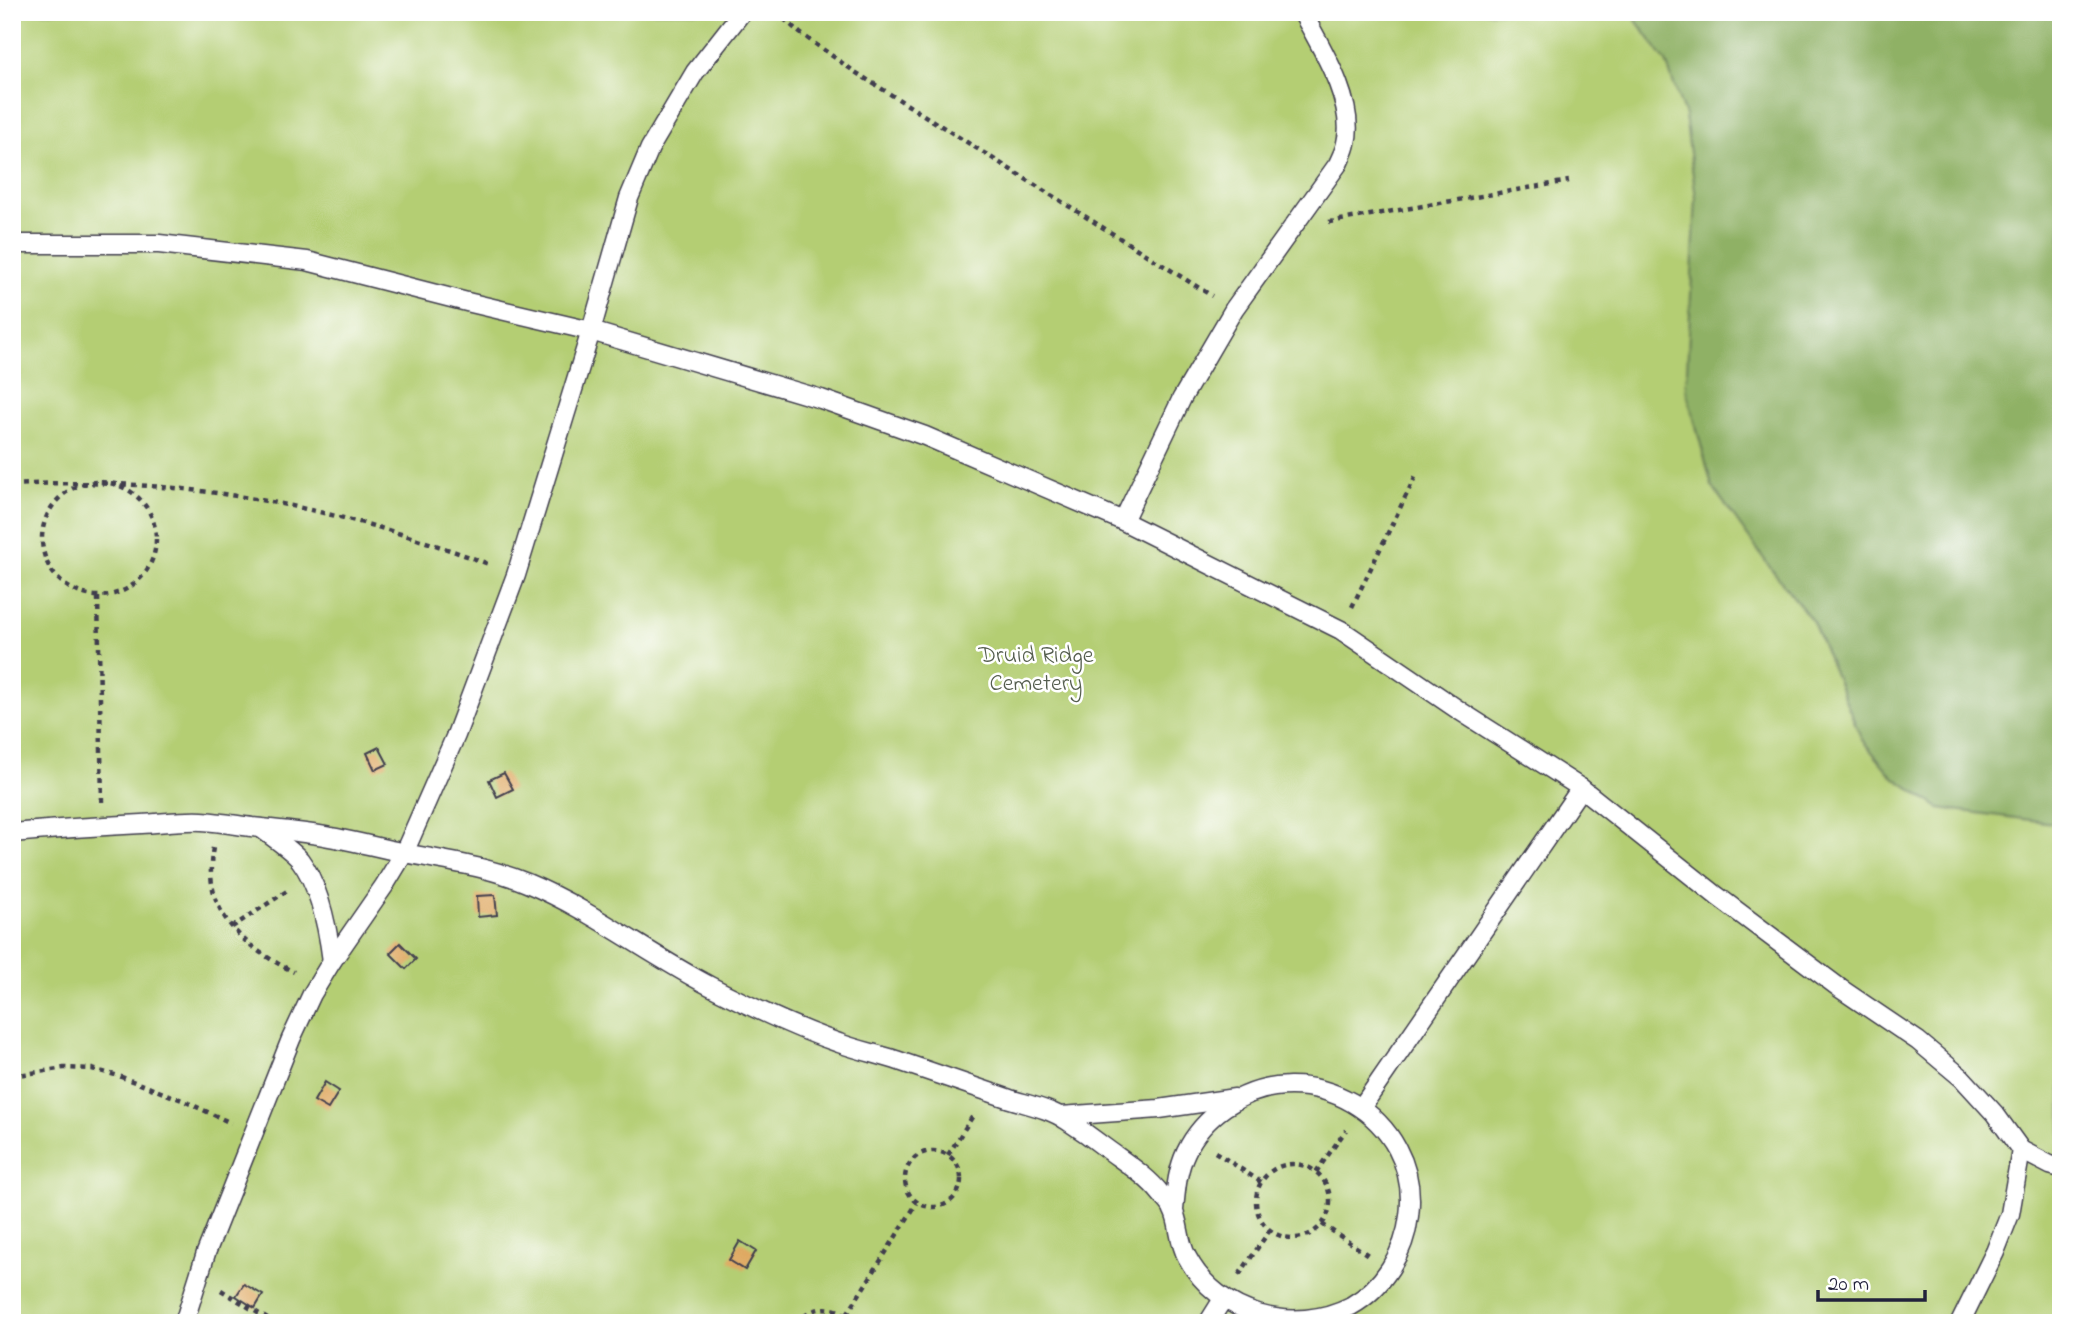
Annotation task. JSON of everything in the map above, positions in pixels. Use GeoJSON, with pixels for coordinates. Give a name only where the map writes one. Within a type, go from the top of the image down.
{"type":"FeatureCollection","features":[{"type":"Feature","properties":{"kind":"lane"},"geometry":{"type":"LineString","coordinates":[[180,1320],[291,1039],[332,961],[404,853],[456,735],[516,575],[592,331],[629,198],[650,148],[695,72],[742,12]]}},
{"type":"Feature","properties":{"kind":"lane"},"geometry":{"type":"LineString","coordinates":[[1123,521],[1182,398],[1234,309],[1338,164],[1346,143],[1348,124],[1343,100],[1332,68],[1302,12]]}},
{"type":"Feature","properties":{"kind":"lane"},"geometry":{"type":"LineString","coordinates":[[12,244],[159,244],[307,261],[592,331],[821,399],[925,436],[1123,521],[1341,630],[1460,711],[1581,788],[1717,896],[1841,989],[1918,1041],[1962,1078],[1995,1114],[2021,1150],[2061,1168]]}},
{"type":"Feature","properties":{"kind":"lane"},"geometry":{"type":"LineString","coordinates":[[1361,1108],[1581,788]]}},
{"type":"Feature","properties":{"kind":"lane"},"geometry":{"type":"LineString","coordinates":[[12,833],[202,821],[313,834],[498,872],[531,884],[625,934],[707,985],[767,1013],[836,1042],[1061,1116],[1156,1187],[1174,1210]]}},
{"type":"Feature","properties":{"kind":"lane"},"geometry":{"type":"LineString","coordinates":[[261,828],[299,859],[309,877],[329,933],[332,961]]}},
{"type":"Feature","properties":{"kind":"lane"},"geometry":{"type":"LineString","coordinates":[[1061,1116],[1159,1109],[1240,1097],[1283,1085],[1311,1087],[1341,1096],[1361,1108],[1388,1133],[1403,1162],[1408,1178],[1410,1211],[1407,1232],[1400,1251],[1383,1279],[1352,1305],[1333,1314],[1309,1320],[1271,1319],[1255,1315],[1223,1299],[1196,1272],[1187,1258],[1179,1239],[1174,1210],[1178,1174],[1184,1154],[1209,1118],[1240,1097]]}},
{"type":"Feature","properties":{"kind":"lane"},"geometry":{"type":"LineString","coordinates":[[1960,1323],[2010,1214],[2021,1150]]}},
{"type":"Feature","properties":{"kind":"lane"},"geometry":{"type":"LineString","coordinates":[[1208,1323],[1223,1299]]}},
{"type":"Feature","properties":{"kind":"path"},"geometry":{"type":"LineString","coordinates":[[776,12],[800,33],[855,72],[1234,309]]}},
{"type":"Feature","properties":{"kind":"path"},"geometry":{"type":"LineString","coordinates":[[1291,228],[1569,181]]}},
{"type":"Feature","properties":{"kind":"path"},"geometry":{"type":"LineString","coordinates":[[1341,630],[1417,473]]}},
{"type":"Feature","properties":{"kind":"path"},"geometry":{"type":"LineString","coordinates":[[12,485],[100,482],[167,486],[255,498],[320,512],[446,549],[516,575]]}},
{"type":"Feature","properties":{"kind":"path"},"geometry":{"type":"LineString","coordinates":[[100,482],[132,492],[149,511],[156,532],[154,554],[140,580],[120,593],[98,597],[79,593],[62,584],[48,565],[41,545],[44,520],[59,498],[72,488],[100,482]]}},
{"type":"Feature","properties":{"kind":"path"},"geometry":{"type":"LineString","coordinates":[[98,597],[102,826]]}},
{"type":"Feature","properties":{"kind":"path"},"geometry":{"type":"LineString","coordinates":[[218,823],[210,882],[223,917],[241,938],[264,956],[319,983]]}},
{"type":"Feature","properties":{"kind":"path"},"geometry":{"type":"LineString","coordinates":[[232,927],[309,877]]}},
{"type":"Feature","properties":{"kind":"path"},"geometry":{"type":"LineString","coordinates":[[12,1076],[64,1068],[92,1069],[119,1076],[182,1100],[253,1133]]}},
{"type":"Feature","properties":{"kind":"path"},"geometry":{"type":"LineString","coordinates":[[948,1155],[988,1091]]}},
{"type":"Feature","properties":{"kind":"path"},"geometry":{"type":"LineString","coordinates":[[1316,1172],[1361,1108]]}},
{"type":"Feature","properties":{"kind":"path"},"geometry":{"type":"LineString","coordinates":[[1194,1138],[1261,1182]]}},
{"type":"Feature","properties":{"kind":"path"},"geometry":{"type":"LineString","coordinates":[[931,1151],[948,1155],[957,1163],[962,1175],[958,1195],[943,1206],[932,1208],[917,1203],[911,1198],[905,1184],[907,1168],[919,1154],[931,1151]]}},
{"type":"Feature","properties":{"kind":"path"},"geometry":{"type":"LineString","coordinates":[[1291,1164],[1302,1165],[1316,1172],[1326,1184],[1330,1204],[1328,1215],[1311,1234],[1298,1238],[1284,1237],[1269,1230],[1256,1207],[1261,1182],[1273,1170],[1291,1164]]}},
{"type":"Feature","properties":{"kind":"path"},"geometry":{"type":"LineString","coordinates":[[847,1314],[917,1203]]}},
{"type":"Feature","properties":{"kind":"path"},"geometry":{"type":"LineString","coordinates":[[1322,1224],[1389,1269]]}},
{"type":"Feature","properties":{"kind":"path"},"geometry":{"type":"LineString","coordinates":[[1223,1299],[1269,1230]]}},
{"type":"Feature","properties":{"kind":"path"},"geometry":{"type":"LineString","coordinates":[[199,1275],[274,1323]]}},
{"type":"Feature","properties":{"kind":"path"},"geometry":{"type":"LineString","coordinates":[[798,1323],[814,1311],[825,1308],[841,1310],[856,1323]]}},
{"type":"Feature","properties":{"kind":"green space","name":"Druid Ridge Cemetery"},"geometry":{"type":"Polygon","coordinates":[[[24,12],[1665,12],[2061,794],[2061,1323],[12,1323],[12,18],[24,12]]]}},
{"type":"Feature","properties":{"kind":"green space"},"geometry":{"type":"Polygon","coordinates":[[[1630,12],[2061,12],[2061,824],[1939,808],[1892,776],[1862,740],[1813,622],[1712,486],[1686,389],[1696,198],[1685,116],[1666,62],[1630,12]]]}},
{"type":"Feature","properties":{"kind":"building"},"geometry":{"type":"Polygon","coordinates":[[[379,747],[388,764],[375,770],[367,753],[379,747]]]}},
{"type":"Feature","properties":{"kind":"building"},"geometry":{"type":"Polygon","coordinates":[[[504,773],[513,789],[497,797],[489,780],[504,773]]]}},
{"type":"Feature","properties":{"kind":"building"},"geometry":{"type":"Polygon","coordinates":[[[495,895],[497,915],[478,917],[477,896],[495,895]]]}},
{"type":"Feature","properties":{"kind":"building"},"geometry":{"type":"Polygon","coordinates":[[[400,943],[416,959],[406,969],[390,953],[400,943]]]}},
{"type":"Feature","properties":{"kind":"building"},"geometry":{"type":"Polygon","coordinates":[[[325,1082],[339,1091],[328,1109],[314,1101],[325,1082]]]}},
{"type":"Feature","properties":{"kind":"building"},"geometry":{"type":"Polygon","coordinates":[[[740,1241],[756,1251],[745,1270],[729,1260],[740,1241]]]}},
{"type":"Feature","properties":{"kind":"building"},"geometry":{"type":"Polygon","coordinates":[[[244,1284],[263,1295],[255,1308],[236,1296],[244,1284]]]}}]}
